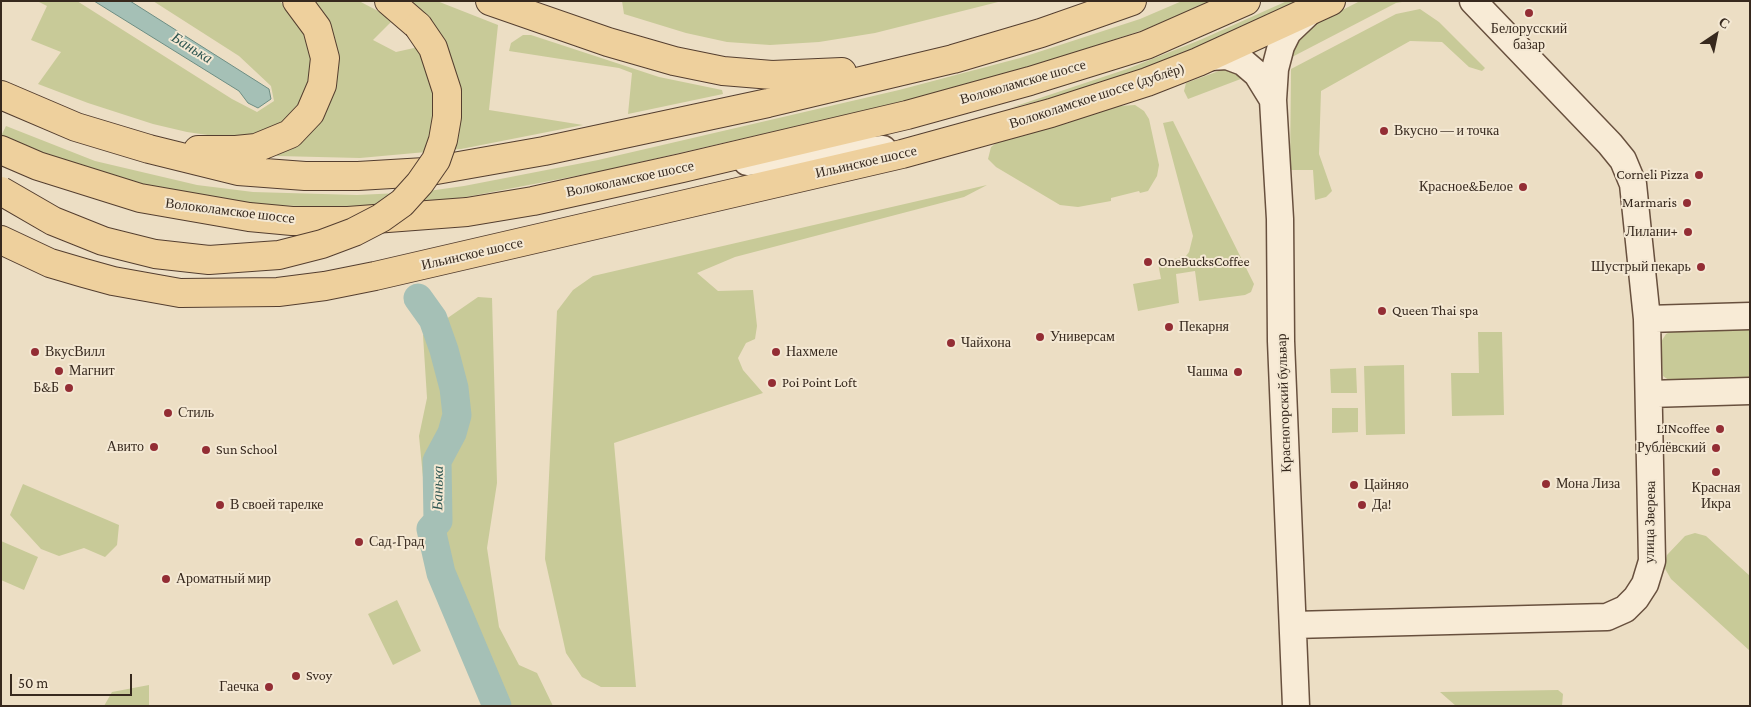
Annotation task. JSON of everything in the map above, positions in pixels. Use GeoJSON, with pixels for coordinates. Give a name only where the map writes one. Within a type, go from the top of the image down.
{"type":"FeatureCollection","features":[{"type":"Feature","properties":{"kind":"main road"},"geometry":{"type":"LineString","coordinates":[[149,149],[236,150],[256,148],[290,134],[300,124],[317,100],[323,79],[325,58],[317,28],[297,1]]}},
{"type":"Feature","properties":{"kind":"main road"},"geometry":{"type":"LineString","coordinates":[[1,191],[53,221],[103,241],[154,254],[209,260],[279,255],[322,244],[354,232],[381,218],[402,203],[420,183],[436,160],[443,140],[447,117],[447,91],[433,48],[418,26],[389,1]]}},
{"type":"Feature","properties":{"kind":"main road"},"geometry":{"type":"LineString","coordinates":[[490,1],[620,46],[674,62],[724,71],[772,75],[825,74],[953,59]]}},
{"type":"Feature","properties":{"kind":"main road"},"geometry":{"type":"LineString","coordinates":[[9,99],[76,127],[149,149],[238,170],[295,175],[358,176],[425,172],[544,151],[768,103],[953,59],[1041,33],[1132,1]]}},
{"type":"Feature","properties":{"kind":"main road","name":"Волоколамское шоссе"},"geometry":{"type":"LineString","coordinates":[[1,150],[38,166],[140,198],[191,209],[292,221],[348,221],[468,212],[533,201],[907,115],[1030,81],[1146,45],[1246,1]]}},
{"type":"Feature","properties":{"kind":"main road","name":"Волоколамское шоссе (дублёр)"},"geometry":{"type":"LineString","coordinates":[[942,144],[1051,113],[1138,85],[1210,57],[1319,7]]}},
{"type":"Feature","properties":{"kind":"main road","name":"Ильинское шоссе"},"geometry":{"type":"LineString","coordinates":[[1,240],[50,262],[113,281],[180,293],[278,292],[376,276],[942,144]]}},
{"type":"Feature","properties":{"kind":"street","name":"улица Зверева"},"geometry":{"type":"LineString","coordinates":[[1293,625],[1607,617],[1625,610],[1645,584],[1652,561],[1647,319],[1633,184],[1623,160],[1610,144],[1475,2]]}},
{"type":"Feature","properties":{"kind":"street","name":"Красногорский бульвар"},"geometry":{"type":"LineString","coordinates":[[1296,706],[1281,341],[1280,219],[1273,100],[1275,69],[1281,46],[1288,32],[1319,7]]}},
{"type":"Feature","properties":{"kind":"street","name":"Красногорский бульвар"},"geometry":{"type":"LineString","coordinates":[[1210,57],[1228,56],[1242,62],[1257,74],[1273,100]]}},
{"type":"Feature","properties":{"kind":"street"},"geometry":{"type":"LineString","coordinates":[[682,168],[942,144]]}},
{"type":"Feature","properties":{"kind":"street"},"geometry":{"type":"LineString","coordinates":[[1647,319],[1750,316]]}},
{"type":"Feature","properties":{"kind":"street"},"geometry":{"type":"LineString","coordinates":[[1649,394],[1750,390]]}},
{"type":"Feature","properties":{"kind":"green space"},"geometry":{"type":"Polygon","coordinates":[[[37,1],[77,1],[232,99],[257,112],[274,101],[271,86],[239,56],[153,1],[279,1],[294,13],[302,24],[314,63],[303,104],[282,124],[256,135],[228,138],[187,132],[153,124],[88,103],[38,84],[61,52],[31,40],[47,6],[37,1]]]}},
{"type":"Feature","properties":{"kind":"green space"},"geometry":{"type":"Polygon","coordinates":[[[313,1],[359,1],[378,11],[392,21],[373,40],[396,52],[414,48],[432,30],[408,1],[437,1],[498,25],[489,110],[583,125],[461,149],[360,158],[277,156],[275,153],[311,128],[313,1]]]}},
{"type":"Feature","properties":{"kind":"green space"},"geometry":{"type":"Polygon","coordinates":[[[622,1],[1002,1],[875,33],[819,42],[770,45],[727,42],[686,33],[624,14],[622,1]]]}},
{"type":"Feature","properties":{"kind":"green space"},"geometry":{"type":"Polygon","coordinates":[[[1182,1],[1212,1],[1143,30],[1021,70],[901,102],[597,172],[466,197],[415,204],[354,207],[251,205],[142,185],[43,154],[1,136],[6,126],[95,161],[197,185],[253,192],[357,195],[421,192],[464,186],[598,160],[899,90],[1020,58],[1140,19],[1182,1]]]}},
{"type":"Feature","properties":{"kind":"green space"},"geometry":{"type":"Polygon","coordinates":[[[1287,1],[1309,1],[1128,79],[1010,108],[1127,69],[1200,40],[1287,1]]]}},
{"type":"Feature","properties":{"kind":"green space"},"geometry":{"type":"Polygon","coordinates":[[[1360,1],[1408,1],[1396,3],[1292,57],[1292,47],[1307,28],[1360,1]]]}},
{"type":"Feature","properties":{"kind":"green space"},"geometry":{"type":"Polygon","coordinates":[[[1420,9],[1439,22],[1485,68],[1482,71],[1469,67],[1442,42],[1410,41],[1321,91],[1319,154],[1332,191],[1326,197],[1315,200],[1313,170],[1290,170],[1291,69],[1396,14],[1420,9]]]}},
{"type":"Feature","properties":{"kind":"green space"},"geometry":{"type":"Polygon","coordinates":[[[523,35],[531,35],[659,77],[722,90],[723,94],[628,114],[632,73],[619,68],[509,51],[511,43],[523,35]]]}},
{"type":"Feature","properties":{"kind":"green space"},"geometry":{"type":"Polygon","coordinates":[[[1227,68],[1246,77],[1188,99],[1184,91],[1186,83],[1227,68]]]}},
{"type":"Feature","properties":{"kind":"green space"},"geometry":{"type":"Polygon","coordinates":[[[1135,105],[1144,111],[1149,119],[1159,165],[1157,176],[1148,191],[1140,193],[1139,191],[1111,198],[1111,201],[1078,207],[1060,205],[996,167],[988,159],[991,147],[998,142],[1120,106],[1135,105]]]}},
{"type":"Feature","properties":{"kind":"green space"},"geometry":{"type":"Polygon","coordinates":[[[1173,121],[1254,284],[1251,292],[1245,295],[1199,301],[1195,271],[1176,274],[1179,303],[1138,311],[1133,284],[1161,279],[1158,263],[1186,256],[1189,252],[1193,236],[1163,123],[1173,121]]]}},
{"type":"Feature","properties":{"kind":"green space"},"geometry":{"type":"Polygon","coordinates":[[[987,185],[964,197],[735,257],[697,273],[718,291],[753,290],[757,326],[755,339],[746,343],[738,358],[743,370],[763,393],[614,443],[636,687],[601,687],[582,677],[566,653],[545,559],[557,311],[573,290],[593,276],[987,185]]]}},
{"type":"Feature","properties":{"kind":"green space"},"geometry":{"type":"Polygon","coordinates":[[[478,297],[492,298],[497,483],[487,548],[499,627],[519,665],[537,673],[553,706],[505,706],[469,621],[439,595],[428,529],[419,436],[427,398],[423,335],[478,297]]]}},
{"type":"Feature","properties":{"kind":"green space"},"geometry":{"type":"Polygon","coordinates":[[[1750,327],[1750,382],[1673,383],[1663,376],[1661,342],[1666,334],[1674,330],[1750,327]]]}},
{"type":"Feature","properties":{"kind":"green space"},"geometry":{"type":"Polygon","coordinates":[[[1478,332],[1502,332],[1504,415],[1452,416],[1451,373],[1479,373],[1478,332]]]}},
{"type":"Feature","properties":{"kind":"green space"},"geometry":{"type":"Polygon","coordinates":[[[1404,365],[1405,434],[1366,435],[1364,366],[1404,365]]]}},
{"type":"Feature","properties":{"kind":"green space"},"geometry":{"type":"Polygon","coordinates":[[[1356,368],[1357,393],[1331,393],[1330,369],[1356,368]]]}},
{"type":"Feature","properties":{"kind":"green space"},"geometry":{"type":"Polygon","coordinates":[[[1332,408],[1358,408],[1358,432],[1332,433],[1332,408]]]}},
{"type":"Feature","properties":{"kind":"green space"},"geometry":{"type":"Polygon","coordinates":[[[23,484],[119,525],[117,545],[105,557],[84,548],[59,556],[41,549],[10,515],[23,484]]]}},
{"type":"Feature","properties":{"kind":"green space"},"geometry":{"type":"Polygon","coordinates":[[[1695,533],[1706,536],[1750,576],[1750,651],[1671,579],[1664,567],[1667,555],[1685,536],[1695,533]]]}},
{"type":"Feature","properties":{"kind":"green space"},"geometry":{"type":"Polygon","coordinates":[[[1,541],[38,557],[24,590],[1,580],[1,541]]]}},
{"type":"Feature","properties":{"kind":"green space"},"geometry":{"type":"Polygon","coordinates":[[[397,600],[421,651],[393,665],[368,614],[397,600]]]}},
{"type":"Feature","properties":{"kind":"green space"},"geometry":{"type":"Polygon","coordinates":[[[149,685],[149,706],[104,706],[112,692],[149,685]]]}},
{"type":"Feature","properties":{"kind":"green space"},"geometry":{"type":"Polygon","coordinates":[[[1558,690],[1563,694],[1562,706],[1456,706],[1440,692],[1558,690]]]}},
{"type":"Feature","properties":{"kind":"water"},"geometry":{"type":"Polygon","coordinates":[[[94,1],[130,1],[269,89],[271,99],[258,108],[248,103],[239,91],[94,1]]]}},
{"type":"Feature","properties":{"kind":"waterway","name":"Банька"},"geometry":{"type":"LineString","coordinates":[[418,298],[433,319],[444,350],[454,388],[457,415],[452,433],[437,461],[438,521],[431,529],[441,573],[497,706]]}},
{"type":"Feature","properties":{"kind":"place","name":"Белорусский базар"},"geometry":{"type":"Point","coordinates":[1529,13]}},
{"type":"Feature","properties":{"kind":"place","name":"Вкусно — и точка"},"geometry":{"type":"Point","coordinates":[1384,131]}},
{"type":"Feature","properties":{"kind":"place","name":"Corneli Pizza"},"geometry":{"type":"Point","coordinates":[1699,175]}},
{"type":"Feature","properties":{"kind":"place","name":"Красное&Белое"},"geometry":{"type":"Point","coordinates":[1523,187]}},
{"type":"Feature","properties":{"kind":"place","name":"Marmaris"},"geometry":{"type":"Point","coordinates":[1687,203]}},
{"type":"Feature","properties":{"kind":"place","name":"Лилани+"},"geometry":{"type":"Point","coordinates":[1688,232]}},
{"type":"Feature","properties":{"kind":"place","name":"OneBucksCoffee"},"geometry":{"type":"Point","coordinates":[1148,262]}},
{"type":"Feature","properties":{"kind":"place","name":"Шустрый пекарь"},"geometry":{"type":"Point","coordinates":[1701,267]}},
{"type":"Feature","properties":{"kind":"place","name":"Queen Thai spa"},"geometry":{"type":"Point","coordinates":[1382,311]}},
{"type":"Feature","properties":{"kind":"place","name":"Пекарня"},"geometry":{"type":"Point","coordinates":[1169,327]}},
{"type":"Feature","properties":{"kind":"place","name":"Универсам"},"geometry":{"type":"Point","coordinates":[1040,337]}},
{"type":"Feature","properties":{"kind":"place","name":"Чайхона"},"geometry":{"type":"Point","coordinates":[951,343]}},
{"type":"Feature","properties":{"kind":"place","name":"ВкусВилл"},"geometry":{"type":"Point","coordinates":[35,352]}},
{"type":"Feature","properties":{"kind":"place","name":"Нахмеле"},"geometry":{"type":"Point","coordinates":[776,352]}},
{"type":"Feature","properties":{"kind":"place","name":"Магнит"},"geometry":{"type":"Point","coordinates":[59,371]}},
{"type":"Feature","properties":{"kind":"place","name":"Чашма"},"geometry":{"type":"Point","coordinates":[1238,372]}},
{"type":"Feature","properties":{"kind":"place","name":"Poi Point Loft"},"geometry":{"type":"Point","coordinates":[772,383]}},
{"type":"Feature","properties":{"kind":"place","name":"Б&Б"},"geometry":{"type":"Point","coordinates":[69,388]}},
{"type":"Feature","properties":{"kind":"place","name":"Стиль"},"geometry":{"type":"Point","coordinates":[168,413]}},
{"type":"Feature","properties":{"kind":"place","name":"LINcoffee"},"geometry":{"type":"Point","coordinates":[1720,429]}},
{"type":"Feature","properties":{"kind":"place","name":"Авито"},"geometry":{"type":"Point","coordinates":[154,447]}},
{"type":"Feature","properties":{"kind":"place","name":"Рублёвский"},"geometry":{"type":"Point","coordinates":[1716,448]}},
{"type":"Feature","properties":{"kind":"place","name":"Sun School"},"geometry":{"type":"Point","coordinates":[206,450]}},
{"type":"Feature","properties":{"kind":"place","name":"Красная Икра"},"geometry":{"type":"Point","coordinates":[1716,472]}},
{"type":"Feature","properties":{"kind":"place","name":"Мона Лиза"},"geometry":{"type":"Point","coordinates":[1546,484]}},
{"type":"Feature","properties":{"kind":"place","name":"Цайняо"},"geometry":{"type":"Point","coordinates":[1354,485]}},
{"type":"Feature","properties":{"kind":"place","name":"В своей тарелке"},"geometry":{"type":"Point","coordinates":[220,505]}},
{"type":"Feature","properties":{"kind":"place","name":"Да!"},"geometry":{"type":"Point","coordinates":[1362,505]}},
{"type":"Feature","properties":{"kind":"place","name":"Сад-Град"},"geometry":{"type":"Point","coordinates":[359,542]}},
{"type":"Feature","properties":{"kind":"place","name":"Ароматный мир"},"geometry":{"type":"Point","coordinates":[166,579]}},
{"type":"Feature","properties":{"kind":"place","name":"Svoy"},"geometry":{"type":"Point","coordinates":[296,676]}},
{"type":"Feature","properties":{"kind":"place","name":"Гаечка"},"geometry":{"type":"Point","coordinates":[269,687]}}]}
